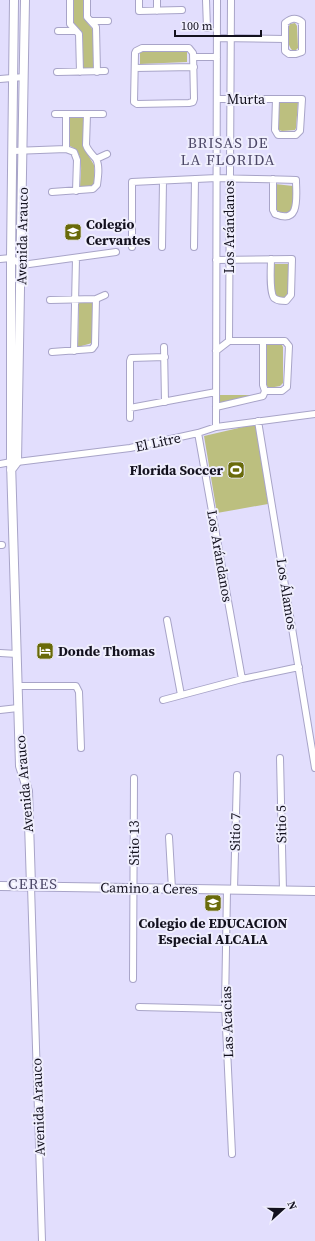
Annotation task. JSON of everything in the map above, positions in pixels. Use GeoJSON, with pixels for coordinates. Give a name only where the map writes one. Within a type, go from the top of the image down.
{"type":"FeatureCollection","features":[{"type":"Feature","properties":{"kind":"street","name":"Avenida Arauco"},"geometry":{"type":"LineString","coordinates":[[14,0],[11,258],[13,465],[18,708],[20,766],[28,791],[42,1241]]}},
{"type":"Feature","properties":{"kind":"street","name":"Avenida Arauco"},"geometry":{"type":"LineString","coordinates":[[13,465],[22,265],[25,0]]}},
{"type":"Feature","properties":{"kind":"street"},"geometry":{"type":"LineString","coordinates":[[70,0],[70,24],[79,34],[80,72]]}},
{"type":"Feature","properties":{"kind":"street"},"geometry":{"type":"LineString","coordinates":[[87,0],[87,17],[96,27],[97,72]]}},
{"type":"Feature","properties":{"kind":"street"},"geometry":{"type":"LineString","coordinates":[[139,0],[139,11],[182,10]]}},
{"type":"Feature","properties":{"kind":"street"},"geometry":{"type":"LineString","coordinates":[[157,0],[157,11]]}},
{"type":"Feature","properties":{"kind":"street"},"geometry":{"type":"LineString","coordinates":[[206,0],[207,28]]}},
{"type":"Feature","properties":{"kind":"street","name":"Los Arándanos"},"geometry":{"type":"LineString","coordinates":[[216,427],[217,0]]}},
{"type":"Feature","properties":{"kind":"street","name":"Los Arándanos"},"geometry":{"type":"LineString","coordinates":[[229,341],[231,0]]}},
{"type":"Feature","properties":{"kind":"street"},"geometry":{"type":"LineString","coordinates":[[290,19],[298,19],[302,22],[302,52],[290,54],[285,51],[285,39],[285,23],[290,19]]}},
{"type":"Feature","properties":{"kind":"street"},"geometry":{"type":"LineString","coordinates":[[91,21],[108,21]]}},
{"type":"Feature","properties":{"kind":"street"},"geometry":{"type":"LineString","coordinates":[[58,31],[76,31]]}},
{"type":"Feature","properties":{"kind":"street"},"geometry":{"type":"LineString","coordinates":[[217,38],[285,39]]}},
{"type":"Feature","properties":{"kind":"street"},"geometry":{"type":"LineString","coordinates":[[142,48],[189,48],[194,57],[193,102],[137,104],[134,102],[136,51],[142,48]]}},
{"type":"Feature","properties":{"kind":"street"},"geometry":{"type":"LineString","coordinates":[[194,57],[217,57]]}},
{"type":"Feature","properties":{"kind":"street"},"geometry":{"type":"LineString","coordinates":[[135,68],[194,67]]}},
{"type":"Feature","properties":{"kind":"street"},"geometry":{"type":"LineString","coordinates":[[57,72],[105,71]]}},
{"type":"Feature","properties":{"kind":"street"},"geometry":{"type":"LineString","coordinates":[[0,79],[24,77]]}},
{"type":"Feature","properties":{"kind":"street","name":"Murta"},"geometry":{"type":"LineString","coordinates":[[217,99],[230,98],[302,99],[300,131],[296,135],[278,135],[275,130],[276,99]]}},
{"type":"Feature","properties":{"kind":"street"},"geometry":{"type":"LineString","coordinates":[[55,114],[103,114]]}},
{"type":"Feature","properties":{"kind":"street"},"geometry":{"type":"LineString","coordinates":[[66,114],[66,149]]}},
{"type":"Feature","properties":{"kind":"street"},"geometry":{"type":"LineString","coordinates":[[52,192],[93,189],[97,185],[98,165],[96,159],[86,146],[87,114]]}},
{"type":"Feature","properties":{"kind":"street"},"geometry":{"type":"LineString","coordinates":[[13,151],[66,149],[74,152],[77,160],[76,191]]}},
{"type":"Feature","properties":{"kind":"street"},"geometry":{"type":"LineString","coordinates":[[96,159],[107,154]]}},
{"type":"Feature","properties":{"kind":"street"},"geometry":{"type":"LineString","coordinates":[[132,247],[132,182],[216,178],[230,179],[274,179],[296,180],[295,210],[292,215],[278,215],[275,214],[273,210],[274,179]]}},
{"type":"Feature","properties":{"kind":"street"},"geometry":{"type":"LineString","coordinates":[[194,248],[195,179]]}},
{"type":"Feature","properties":{"kind":"street"},"geometry":{"type":"LineString","coordinates":[[162,247],[163,181]]}},
{"type":"Feature","properties":{"kind":"street"},"geometry":{"type":"LineString","coordinates":[[0,259],[11,258],[22,265],[116,252]]}},
{"type":"Feature","properties":{"kind":"street"},"geometry":{"type":"LineString","coordinates":[[74,350],[76,258]]}},
{"type":"Feature","properties":{"kind":"street"},"geometry":{"type":"LineString","coordinates":[[216,260],[271,259],[292,259],[291,295],[286,301],[280,301],[273,297],[271,291],[271,259]]}},
{"type":"Feature","properties":{"kind":"street"},"geometry":{"type":"LineString","coordinates":[[50,300],[96,299],[105,295]]}},
{"type":"Feature","properties":{"kind":"street"},"geometry":{"type":"LineString","coordinates":[[52,352],[92,349],[96,345],[96,299]]}},
{"type":"Feature","properties":{"kind":"street"},"geometry":{"type":"LineString","coordinates":[[216,351],[229,341],[285,341],[289,346],[287,387],[282,391],[265,391]]}},
{"type":"Feature","properties":{"kind":"street"},"geometry":{"type":"LineString","coordinates":[[216,406],[263,396],[265,391],[263,386],[263,341]]}},
{"type":"Feature","properties":{"kind":"street"},"geometry":{"type":"LineString","coordinates":[[164,347],[165,402]]}},
{"type":"Feature","properties":{"kind":"street"},"geometry":{"type":"LineString","coordinates":[[130,418],[131,358],[164,358]]}},
{"type":"Feature","properties":{"kind":"street"},"geometry":{"type":"LineString","coordinates":[[130,408],[216,392]]}},
{"type":"Feature","properties":{"kind":"street","name":"El Litre"},"geometry":{"type":"LineString","coordinates":[[0,464],[13,465],[136,447],[198,433],[216,427],[315,414]]}},
{"type":"Feature","properties":{"kind":"street","name":"Los Álamos"},"geometry":{"type":"LineString","coordinates":[[258,421],[315,768]]}},
{"type":"Feature","properties":{"kind":"street","name":"Los Arándanos"},"geometry":{"type":"LineString","coordinates":[[198,433],[242,679]]}},
{"type":"Feature","properties":{"kind":"street"},"geometry":{"type":"LineString","coordinates":[[167,620],[181,695]]}},
{"type":"Feature","properties":{"kind":"street"},"geometry":{"type":"LineString","coordinates":[[0,653],[17,654]]}},
{"type":"Feature","properties":{"kind":"street"},"geometry":{"type":"LineString","coordinates":[[163,700],[242,679],[299,667]]}},
{"type":"Feature","properties":{"kind":"street"},"geometry":{"type":"LineString","coordinates":[[18,686],[76,686],[79,692],[81,748]]}},
{"type":"Feature","properties":{"kind":"street"},"geometry":{"type":"LineString","coordinates":[[0,710],[18,708]]}},
{"type":"Feature","properties":{"kind":"street","name":"Sitio 5"},"geometry":{"type":"LineString","coordinates":[[280,758],[283,891]]}},
{"type":"Feature","properties":{"kind":"street","name":"Sitio 7"},"geometry":{"type":"LineString","coordinates":[[230,890],[237,775]]}},
{"type":"Feature","properties":{"kind":"street","name":"Sitio 13"},"geometry":{"type":"LineString","coordinates":[[133,979],[134,778]]}},
{"type":"Feature","properties":{"kind":"street"},"geometry":{"type":"LineString","coordinates":[[169,837],[172,889]]}},
{"type":"Feature","properties":{"kind":"street","name":"Camino a Ceres"},"geometry":{"type":"LineString","coordinates":[[0,886],[315,891]]}},
{"type":"Feature","properties":{"kind":"street","name":"Las Acacias"},"geometry":{"type":"LineString","coordinates":[[230,890],[225,1009],[232,1154]]}},
{"type":"Feature","properties":{"kind":"street"},"geometry":{"type":"LineString","coordinates":[[139,1007],[225,1009]]}},
{"type":"Feature","properties":{"kind":"green space"},"geometry":{"type":"Polygon","coordinates":[[[73,0],[83,0],[83,17],[93,30],[94,69],[83,69],[83,35],[73,25],[73,0]]]}},
{"type":"Feature","properties":{"kind":"green space"},"geometry":{"type":"Polygon","coordinates":[[[295,23],[297,26],[298,48],[295,51],[290,48],[288,34],[290,24],[295,23]]]}},
{"type":"Feature","properties":{"kind":"green space"},"geometry":{"type":"Polygon","coordinates":[[[187,51],[187,62],[140,64],[140,52],[187,51]]]}},
{"type":"Feature","properties":{"kind":"green space"},"geometry":{"type":"Polygon","coordinates":[[[278,101],[298,102],[295,130],[279,130],[278,101]]]}},
{"type":"Feature","properties":{"kind":"green space"},"geometry":{"type":"Polygon","coordinates":[[[69,118],[83,118],[85,150],[94,165],[95,183],[92,186],[80,189],[81,164],[78,153],[70,146],[69,118]]]}},
{"type":"Feature","properties":{"kind":"green space"},"geometry":{"type":"Polygon","coordinates":[[[275,184],[293,186],[293,209],[288,213],[277,212],[275,209],[275,184]]]}},
{"type":"Feature","properties":{"kind":"green space"},"geometry":{"type":"Polygon","coordinates":[[[274,264],[290,264],[288,295],[285,298],[280,299],[274,293],[274,264]]]}},
{"type":"Feature","properties":{"kind":"green space"},"geometry":{"type":"Polygon","coordinates":[[[79,302],[92,302],[92,343],[78,347],[79,302]]]}},
{"type":"Feature","properties":{"kind":"green space"},"geometry":{"type":"Polygon","coordinates":[[[267,345],[282,345],[283,347],[283,383],[280,386],[269,388],[267,386],[267,345]]]}},
{"type":"Feature","properties":{"kind":"green space"},"geometry":{"type":"Polygon","coordinates":[[[219,395],[255,395],[219,405],[219,395]]]}},
{"type":"Feature","properties":{"kind":"green space","name":"Florida Soccer"},"geometry":{"type":"Polygon","coordinates":[[[256,424],[268,504],[217,513],[204,436],[256,424]]]}},
{"type":"Feature","properties":{"kind":"place","name":"Colegio Cervantes"},"geometry":{"type":"Point","coordinates":[73,232]}},
{"type":"Feature","properties":{"kind":"place","name":"Florida Soccer"},"geometry":{"type":"Point","coordinates":[236,470]}},
{"type":"Feature","properties":{"kind":"place","name":"Donde Thomas"},"geometry":{"type":"Point","coordinates":[45,651]}},
{"type":"Feature","properties":{"kind":"place","name":"Colegio de EDUCACION Especial ALCALA"},"geometry":{"type":"Point","coordinates":[213,903]}},
{"type":"Feature","properties":{"kind":"district","name":"BRISAS DE LA FLORIDA"},"geometry":{"type":"Point","coordinates":[228,150]}},
{"type":"Feature","properties":{"kind":"district","name":"CERES"},"geometry":{"type":"Point","coordinates":[33,883]}}]}
